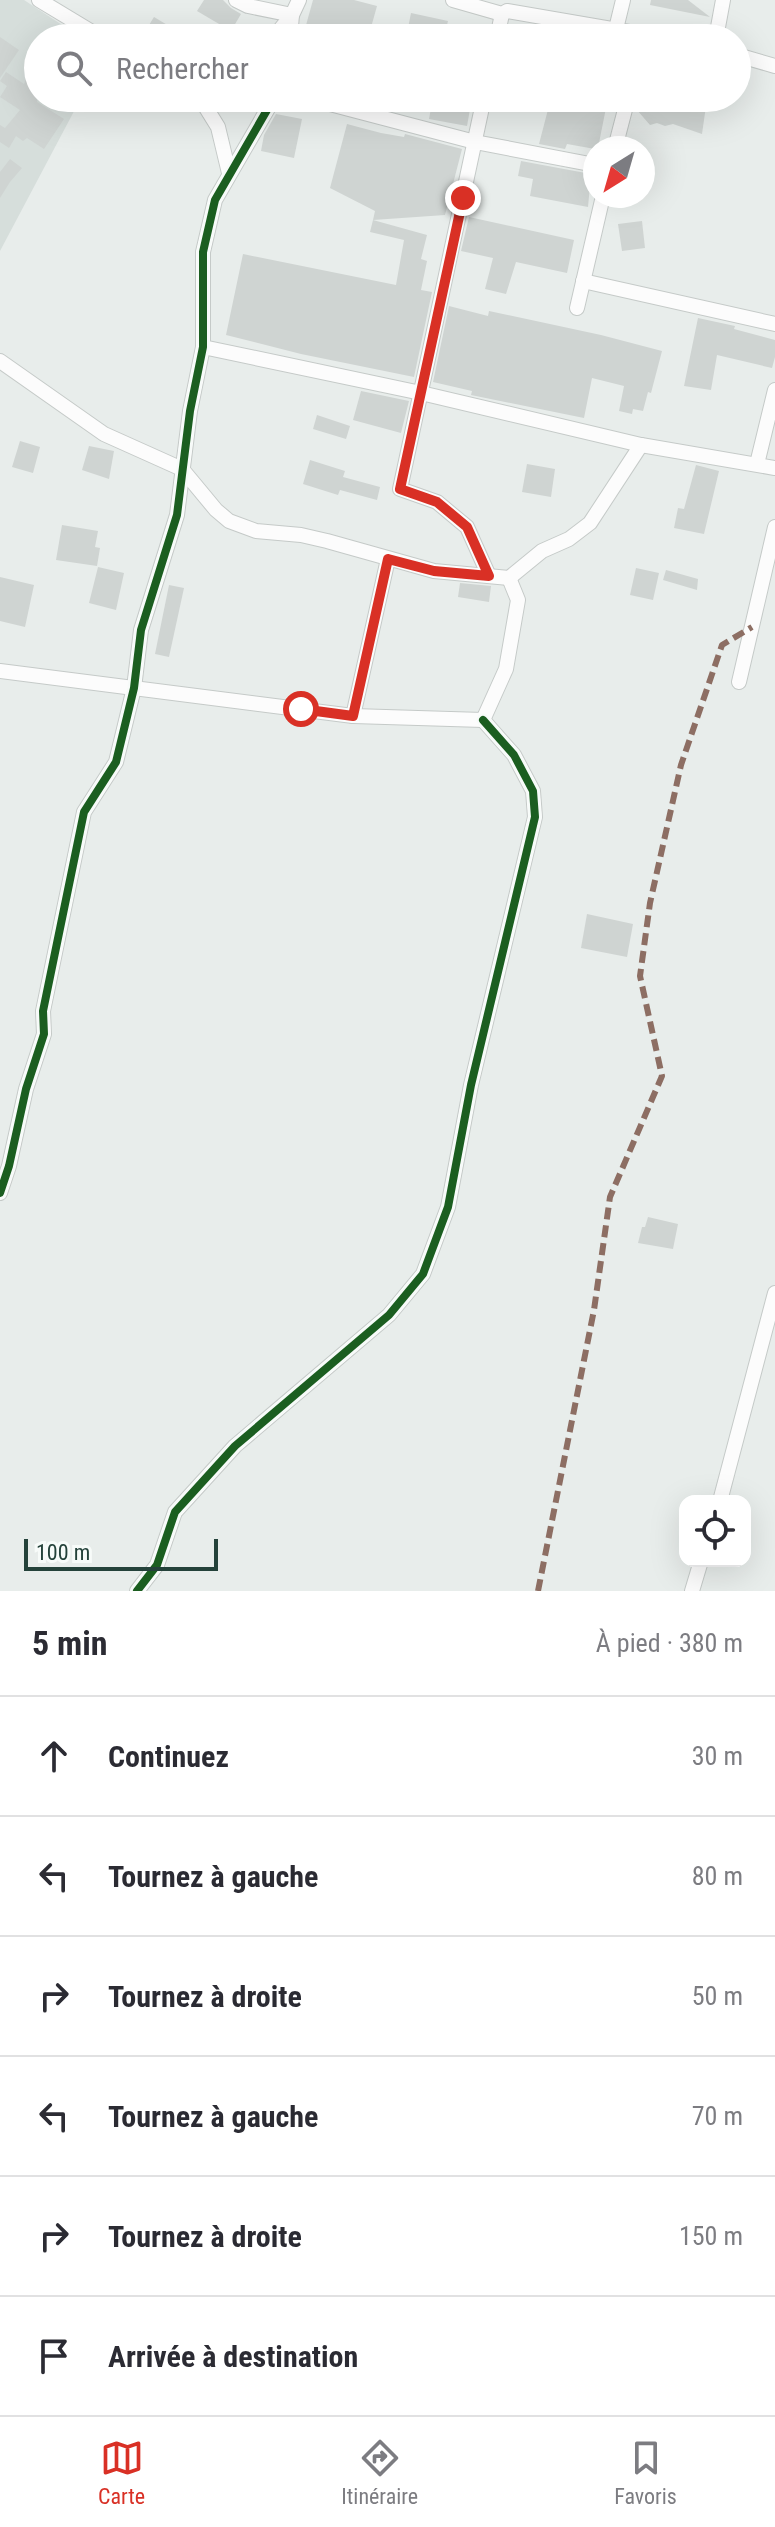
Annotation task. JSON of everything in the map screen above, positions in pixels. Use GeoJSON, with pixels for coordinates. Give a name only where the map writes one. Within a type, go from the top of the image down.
{"type":"FeatureCollection","features":[{"type":"Feature","properties":{"kind":"street"},"geometry":{"type":"LineString","coordinates":[[39,0],[79,24]]}},
{"type":"Feature","properties":{"kind":"street"},"geometry":{"type":"LineString","coordinates":[[236,0],[248,6],[292,15]]}},
{"type":"Feature","properties":{"kind":"street"},"geometry":{"type":"LineString","coordinates":[[285,24],[299,0]]}},
{"type":"Feature","properties":{"kind":"street"},"geometry":{"type":"LineString","coordinates":[[453,0],[502,14],[524,7],[595,24]]}},
{"type":"Feature","properties":{"kind":"street"},"geometry":{"type":"LineString","coordinates":[[617,24],[623,0]]}},
{"type":"Feature","properties":{"kind":"street"},"geometry":{"type":"LineString","coordinates":[[719,24],[723,0]]}},
{"type":"Feature","properties":{"kind":"street"},"geometry":{"type":"LineString","coordinates":[[500,24],[502,14]]}},
{"type":"Feature","properties":{"kind":"street"},"geometry":{"type":"LineString","coordinates":[[291,24],[292,15]]}},
{"type":"Feature","properties":{"kind":"street"},"geometry":{"type":"LineString","coordinates":[[751,59],[775,66]]}},
{"type":"Feature","properties":{"kind":"street"},"geometry":{"type":"LineString","coordinates":[[209,112],[218,127],[229,173]]}},
{"type":"Feature","properties":{"kind":"street"},"geometry":{"type":"LineString","coordinates":[[0,1193],[26,1089],[44,1034],[43,1011],[84,812],[116,762],[134,688],[141,630],[177,515],[203,347],[203,252],[215,200],[266,112]]}},
{"type":"Feature","properties":{"kind":"street"},"geometry":{"type":"LineString","coordinates":[[360,112],[475,142],[583,163]]}},
{"type":"Feature","properties":{"kind":"street"},"geometry":{"type":"LineString","coordinates":[[481,112],[400,489],[437,502],[467,527],[489,576]]}},
{"type":"Feature","properties":{"kind":"street"},"geometry":{"type":"LineString","coordinates":[[618,136],[624,112]]}},
{"type":"Feature","properties":{"kind":"street"},"geometry":{"type":"LineString","coordinates":[[577,308],[600,208]]}},
{"type":"Feature","properties":{"kind":"street"},"geometry":{"type":"LineString","coordinates":[[583,281],[775,324]]}},
{"type":"Feature","properties":{"kind":"street"},"geometry":{"type":"LineString","coordinates":[[203,347],[421,393],[641,445],[775,468]]}},
{"type":"Feature","properties":{"kind":"street"},"geometry":{"type":"LineString","coordinates":[[0,361],[104,434],[182,469],[229,521],[256,531],[327,541],[434,571],[509,578],[542,551],[569,539],[590,523],[641,445]]}},
{"type":"Feature","properties":{"kind":"street"},"geometry":{"type":"LineString","coordinates":[[757,464],[775,390]]}},
{"type":"Feature","properties":{"kind":"street"},"geometry":{"type":"LineString","coordinates":[[739,682],[775,527]]}},
{"type":"Feature","properties":{"kind":"street"},"geometry":{"type":"LineString","coordinates":[[353,716],[388,559]]}},
{"type":"Feature","properties":{"kind":"street"},"geometry":{"type":"LineString","coordinates":[[483,720],[506,669],[518,600],[509,578]]}},
{"type":"Feature","properties":{"kind":"street"},"geometry":{"type":"LineString","coordinates":[[0,671],[353,716],[483,720],[514,755],[533,791],[535,817],[471,1085],[448,1207],[423,1274],[389,1315],[235,1446],[175,1512],[157,1565],[137,1591]]}},
{"type":"Feature","properties":{"kind":"street"},"geometry":{"type":"LineString","coordinates":[[722,1495],[775,1293]]}},
{"type":"Feature","properties":{"kind":"street"},"geometry":{"type":"LineString","coordinates":[[692,1591],[699,1567]]}},
{"type":"Feature","properties":{"kind":"shaded area"},"geometry":{"type":"Polygon","coordinates":[[[0,0],[24,0],[61,24],[24,24],[24,112],[74,112],[0,251],[0,0]]]}},
{"type":"Feature","properties":{"kind":"building"},"geometry":{"type":"Polygon","coordinates":[[[204,0],[223,0],[241,14],[235,24],[219,24],[197,11],[204,0]]]}},
{"type":"Feature","properties":{"kind":"building"},"geometry":{"type":"Polygon","coordinates":[[[313,0],[354,0],[377,6],[372,24],[306,24],[313,0]]]}},
{"type":"Feature","properties":{"kind":"building"},"geometry":{"type":"Polygon","coordinates":[[[651,0],[688,0],[710,17],[650,5],[651,0]]]}},
{"type":"Feature","properties":{"kind":"building"},"geometry":{"type":"Polygon","coordinates":[[[411,13],[448,21],[447,24],[409,24],[411,13]]]}},
{"type":"Feature","properties":{"kind":"building"},"geometry":{"type":"Polygon","coordinates":[[[154,17],[166,24],[150,24],[154,17]]]}},
{"type":"Feature","properties":{"kind":"building"},"geometry":{"type":"Polygon","coordinates":[[[0,37],[19,50],[0,78],[0,37]]]}},
{"type":"Feature","properties":{"kind":"building"},"geometry":{"type":"Polygon","coordinates":[[[6,72],[24,84],[24,112],[53,112],[64,119],[44,149],[27,138],[23,141],[16,136],[9,148],[0,142],[0,125],[5,128],[20,110],[0,97],[7,86],[0,81],[6,72]]]}},
{"type":"Feature","properties":{"kind":"building"},"geometry":{"type":"Polygon","coordinates":[[[430,112],[470,112],[467,126],[429,119],[430,112]]]}},
{"type":"Feature","properties":{"kind":"building"},"geometry":{"type":"Polygon","coordinates":[[[547,112],[605,112],[600,136],[583,136],[583,147],[567,144],[565,149],[539,144],[547,112]]]}},
{"type":"Feature","properties":{"kind":"building"},"geometry":{"type":"Polygon","coordinates":[[[639,112],[705,112],[702,134],[673,124],[650,125],[639,112]]]}},
{"type":"Feature","properties":{"kind":"building"},"geometry":{"type":"Polygon","coordinates":[[[276,114],[302,119],[294,158],[261,151],[264,135],[276,114]]]}},
{"type":"Feature","properties":{"kind":"building"},"geometry":{"type":"Polygon","coordinates":[[[347,124],[404,137],[405,134],[462,149],[445,215],[373,220],[375,211],[330,188],[347,124]]]}},
{"type":"Feature","properties":{"kind":"building"},"geometry":{"type":"Polygon","coordinates":[[[10,159],[22,168],[0,198],[0,172],[10,159]]]}},
{"type":"Feature","properties":{"kind":"building"},"geometry":{"type":"Polygon","coordinates":[[[521,161],[583,173],[583,206],[530,196],[533,179],[518,176],[521,161]]]}},
{"type":"Feature","properties":{"kind":"building"},"geometry":{"type":"Polygon","coordinates":[[[469,217],[574,240],[567,273],[516,262],[506,294],[485,289],[493,258],[461,251],[469,217]]]}},
{"type":"Feature","properties":{"kind":"building"},"geometry":{"type":"Polygon","coordinates":[[[373,220],[427,235],[421,259],[427,261],[421,290],[432,292],[414,377],[226,335],[243,254],[396,285],[404,240],[370,232],[373,220]]]}},
{"type":"Feature","properties":{"kind":"building"},"geometry":{"type":"Polygon","coordinates":[[[642,221],[645,248],[622,251],[618,224],[642,221]]]}},
{"type":"Feature","properties":{"kind":"building"},"geometry":{"type":"Polygon","coordinates":[[[449,306],[488,316],[489,311],[662,351],[643,411],[633,409],[632,414],[619,411],[624,386],[592,378],[584,418],[471,395],[472,391],[433,382],[449,306]]]}},
{"type":"Feature","properties":{"kind":"building"},"geometry":{"type":"Polygon","coordinates":[[[698,318],[735,326],[734,329],[775,340],[772,368],[717,355],[711,390],[684,386],[698,318]]]}},
{"type":"Feature","properties":{"kind":"building"},"geometry":{"type":"Polygon","coordinates":[[[361,391],[409,401],[401,433],[353,420],[361,391]]]}},
{"type":"Feature","properties":{"kind":"building"},"geometry":{"type":"Polygon","coordinates":[[[317,415],[350,426],[346,439],[313,429],[317,415]]]}},
{"type":"Feature","properties":{"kind":"building"},"geometry":{"type":"Polygon","coordinates":[[[20,441],[40,447],[33,473],[12,467],[20,441]]]}},
{"type":"Feature","properties":{"kind":"building"},"geometry":{"type":"Polygon","coordinates":[[[89,446],[114,451],[109,479],[82,470],[89,446]]]}},
{"type":"Feature","properties":{"kind":"building"},"geometry":{"type":"Polygon","coordinates":[[[310,460],[345,471],[343,477],[380,487],[377,500],[340,490],[338,495],[303,484],[310,460]]]}},
{"type":"Feature","properties":{"kind":"building"},"geometry":{"type":"Polygon","coordinates":[[[527,464],[555,469],[551,497],[522,492],[527,464]]]}},
{"type":"Feature","properties":{"kind":"building"},"geometry":{"type":"Polygon","coordinates":[[[696,465],[719,471],[704,534],[674,528],[678,508],[684,509],[696,465]]]}},
{"type":"Feature","properties":{"kind":"building"},"geometry":{"type":"Polygon","coordinates":[[[62,525],[98,531],[95,547],[100,548],[97,566],[56,560],[62,525]]]}},
{"type":"Feature","properties":{"kind":"building"},"geometry":{"type":"Polygon","coordinates":[[[98,567],[124,573],[116,610],[89,603],[98,567]]]}},
{"type":"Feature","properties":{"kind":"building"},"geometry":{"type":"Polygon","coordinates":[[[636,568],[659,573],[653,600],[630,595],[636,568]]]}},
{"type":"Feature","properties":{"kind":"building"},"geometry":{"type":"Polygon","coordinates":[[[666,570],[698,579],[697,590],[663,580],[666,570]]]}},
{"type":"Feature","properties":{"kind":"building"},"geometry":{"type":"Polygon","coordinates":[[[0,577],[34,585],[25,627],[0,621],[0,577]]]}},
{"type":"Feature","properties":{"kind":"building"},"geometry":{"type":"Polygon","coordinates":[[[460,583],[491,586],[489,602],[458,597],[460,583]]]}},
{"type":"Feature","properties":{"kind":"building"},"geometry":{"type":"Polygon","coordinates":[[[169,585],[184,588],[169,657],[155,654],[169,585]]]}},
{"type":"Feature","properties":{"kind":"building"},"geometry":{"type":"Polygon","coordinates":[[[587,914],[633,924],[627,957],[581,948],[587,914]]]}},
{"type":"Feature","properties":{"kind":"building"},"geometry":{"type":"Polygon","coordinates":[[[648,1217],[678,1224],[673,1249],[638,1243],[648,1217]]]}},
{"type":"Feature","properties":{"kind":"marked path"},"geometry":{"type":"LineString","coordinates":[[538,1591],[594,1310],[610,1197],[662,1076],[640,976],[650,903],[681,765],[722,645],[752,627]]}},
{"type":"Feature","properties":{"kind":"cycle path"},"geometry":{"type":"LineString","coordinates":[[0,1193],[26,1089],[44,1034],[43,1011],[84,812],[116,762],[134,688],[141,630],[177,515],[190,411],[203,347],[203,252],[215,200],[266,112]]}},
{"type":"Feature","properties":{"kind":"cycle path"},"geometry":{"type":"LineString","coordinates":[[137,1591],[157,1565],[175,1512],[235,1446],[389,1315],[423,1274],[448,1207],[471,1085],[535,817],[533,791],[514,755],[483,720]]}},
{"type":"Feature","properties":{"kind":"route"},"geometry":{"type":"LineString","coordinates":[[301,709],[353,716],[388,559],[434,571],[489,576],[467,527],[437,502],[400,489],[463,198]]}}]}
